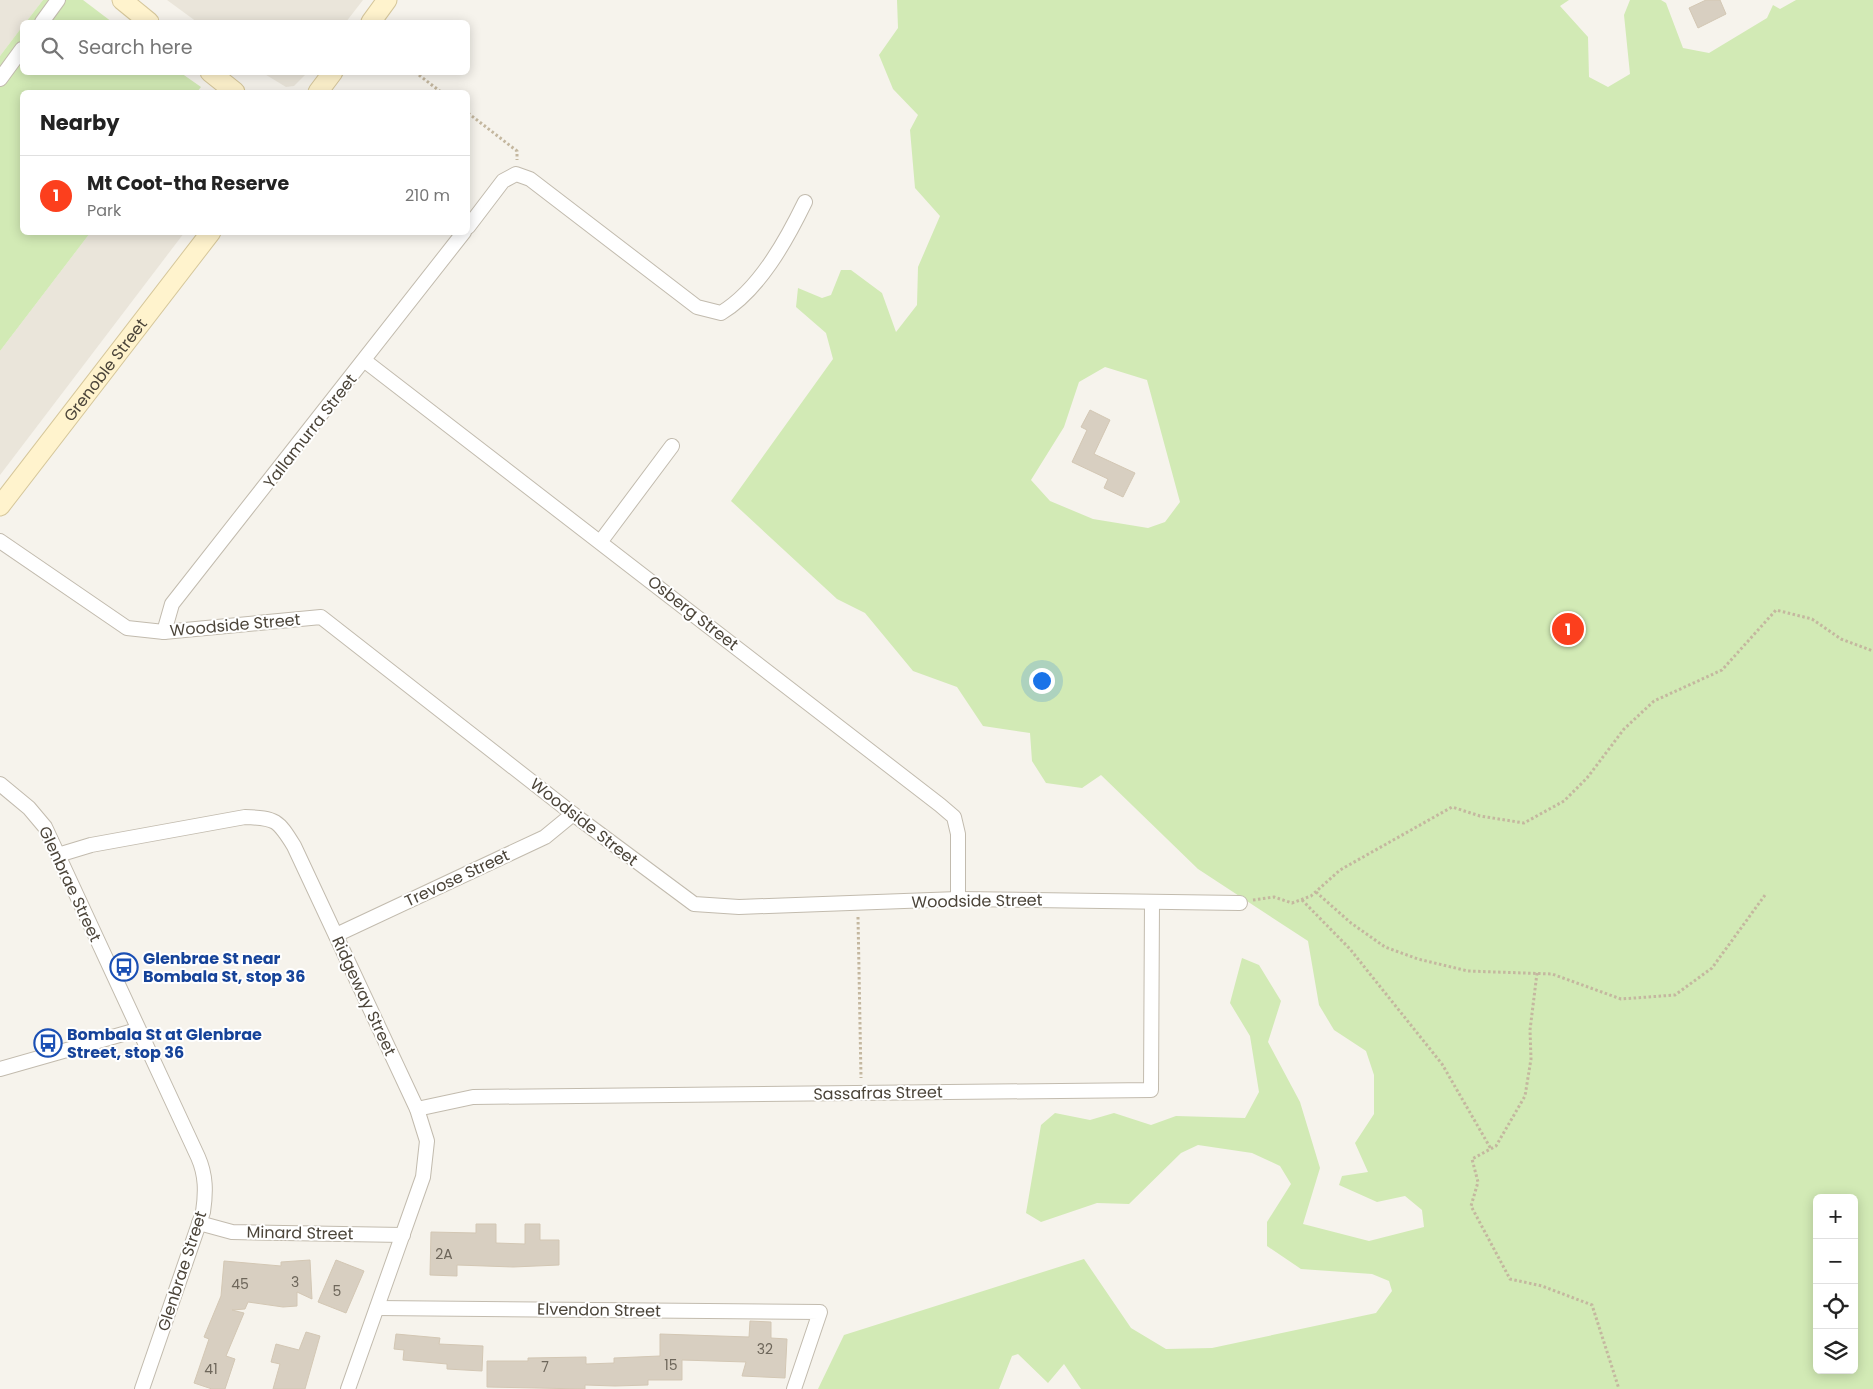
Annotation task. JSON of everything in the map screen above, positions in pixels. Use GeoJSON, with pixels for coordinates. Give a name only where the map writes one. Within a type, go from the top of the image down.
{"type":"FeatureCollection","features":[{"type":"Feature","properties":{"kind":"street"},"geometry":{"type":"LineString","coordinates":[[43,20],[58,0]]}},
{"type":"Feature","properties":{"kind":"street"},"geometry":{"type":"LineString","coordinates":[[122,0],[147,20]]}},
{"type":"Feature","properties":{"kind":"street"},"geometry":{"type":"LineString","coordinates":[[372,20],[387,0]]}},
{"type":"Feature","properties":{"kind":"street"},"geometry":{"type":"LineString","coordinates":[[0,79],[20,52]]}},
{"type":"Feature","properties":{"kind":"street"},"geometry":{"type":"LineString","coordinates":[[214,75],[232,90]]}},
{"type":"Feature","properties":{"kind":"street"},"geometry":{"type":"LineString","coordinates":[[320,90],[331,75]]}},
{"type":"Feature","properties":{"kind":"street"},"geometry":{"type":"LineString","coordinates":[[470,225],[503,181],[516,174],[530,179],[697,307],[721,313],[738,302],[785,243],[805,202]]}},
{"type":"Feature","properties":{"kind":"street","name":"Grenoble Street"},"geometry":{"type":"LineString","coordinates":[[0,506],[209,235]]}},
{"type":"Feature","properties":{"kind":"street","name":"Yallamurra Street"},"geometry":{"type":"LineString","coordinates":[[164,632],[172,604],[365,361],[462,235]]}},
{"type":"Feature","properties":{"kind":"street","name":"Osberg Street"},"geometry":{"type":"LineString","coordinates":[[365,361],[601,541],[954,817],[958,834],[958,899]]}},
{"type":"Feature","properties":{"kind":"street"},"geometry":{"type":"LineString","coordinates":[[601,541],[672,446]]}},
{"type":"Feature","properties":{"kind":"street","name":"Woodside Street"},"geometry":{"type":"LineString","coordinates":[[0,541],[127,628],[164,632],[321,617],[573,814],[694,904],[739,907],[958,899],[1240,902]]}},
{"type":"Feature","properties":{"kind":"street","name":"Glenbrae Street"},"geometry":{"type":"LineString","coordinates":[[0,784],[36,815],[58,855],[137,1030],[202,1166],[206,1194],[199,1223],[142,1389]]}},
{"type":"Feature","properties":{"kind":"street","name":"Trevose Street"},"geometry":{"type":"LineString","coordinates":[[336,935],[545,837],[573,814]]}},
{"type":"Feature","properties":{"kind":"street","name":"Ridgeway Street"},"geometry":{"type":"LineString","coordinates":[[58,855],[91,845],[245,817],[266,818],[280,824],[294,846],[417,1108],[427,1142],[422,1177],[348,1389]]}},
{"type":"Feature","properties":{"kind":"street","name":"Sassafras Street"},"geometry":{"type":"LineString","coordinates":[[417,1108],[473,1097],[1151,1090],[1152,902]]}},
{"type":"Feature","properties":{"kind":"street"},"geometry":{"type":"LineString","coordinates":[[0,1069],[137,1030]]}},
{"type":"Feature","properties":{"kind":"street","name":"Minard Street"},"geometry":{"type":"LineString","coordinates":[[199,1223],[232,1232],[403,1235]]}},
{"type":"Feature","properties":{"kind":"street","name":"Elvendon Street"},"geometry":{"type":"LineString","coordinates":[[377,1308],[820,1312],[794,1389]]}},
{"type":"Feature","properties":{"kind":"path"},"geometry":{"type":"LineString","coordinates":[[419,75],[438,90]]}},
{"type":"Feature","properties":{"kind":"path"},"geometry":{"type":"LineString","coordinates":[[470,115],[517,151],[516,174]]}},
{"type":"Feature","properties":{"kind":"path"},"geometry":{"type":"LineString","coordinates":[[1240,902],[1274,897],[1292,903],[1311,896],[1340,870],[1452,807],[1480,816],[1524,823],[1564,801],[1587,778],[1624,729],[1654,701],[1689,687],[1722,670],[1776,610],[1812,620],[1841,639],[1873,651]]}},
{"type":"Feature","properties":{"kind":"path"},"geometry":{"type":"LineString","coordinates":[[1316,892],[1385,947],[1418,959],[1468,971],[1552,974],[1621,999],[1675,995],[1712,968],[1765,895]]}},
{"type":"Feature","properties":{"kind":"path"},"geometry":{"type":"LineString","coordinates":[[1302,900],[1350,949],[1442,1064],[1491,1149]]}},
{"type":"Feature","properties":{"kind":"path"},"geometry":{"type":"LineString","coordinates":[[857,904],[862,1094]]}},
{"type":"Feature","properties":{"kind":"path"},"geometry":{"type":"LineString","coordinates":[[1537,973],[1530,1030],[1531,1059],[1525,1096],[1496,1146],[1472,1159],[1478,1182],[1471,1206],[1510,1279],[1542,1286],[1592,1305],[1619,1389]]}},
{"type":"Feature","properties":{"kind":"shaded area"},"geometry":{"type":"Polygon","coordinates":[[[0,0],[43,0],[28,20],[20,20],[20,30],[0,56],[0,0]]]}},
{"type":"Feature","properties":{"kind":"shaded area"},"geometry":{"type":"Polygon","coordinates":[[[167,0],[363,0],[348,20],[194,20],[167,0]]]}},
{"type":"Feature","properties":{"kind":"shaded area"},"geometry":{"type":"Polygon","coordinates":[[[266,75],[305,75],[294,86],[286,87],[266,75]]]}},
{"type":"Feature","properties":{"kind":"shaded area"},"geometry":{"type":"Polygon","coordinates":[[[88,235],[182,235],[0,475],[0,351],[88,235]]]}},
{"type":"Feature","properties":{"kind":"green space"},"geometry":{"type":"Polygon","coordinates":[[[43,0],[83,0],[109,20],[28,20],[43,0]]]}},
{"type":"Feature","properties":{"kind":"green space"},"geometry":{"type":"Polygon","coordinates":[[[897,0],[1569,0],[1560,6],[1588,37],[1589,77],[1608,87],[1630,74],[1624,15],[1630,0],[1661,0],[1666,3],[1683,48],[1709,53],[1767,18],[1773,5],[1780,9],[1796,0],[1873,0],[1873,1389],[1081,1389],[1064,1364],[1048,1383],[1018,1354],[1012,1356],[999,1389],[818,1389],[844,1335],[1084,1259],[1131,1328],[1166,1349],[1212,1348],[1376,1313],[1392,1291],[1389,1281],[1372,1274],[1301,1269],[1267,1246],[1267,1222],[1291,1184],[1280,1166],[1252,1153],[1198,1145],[1181,1153],[1129,1204],[1097,1203],[1041,1222],[1026,1213],[1041,1125],[1055,1113],[1090,1120],[1114,1113],[1151,1125],[1176,1116],[1245,1118],[1259,1092],[1250,1036],[1230,1003],[1242,958],[1259,965],[1281,1001],[1268,1042],[1300,1102],[1320,1168],[1303,1224],[1369,1241],[1424,1227],[1422,1210],[1405,1196],[1377,1202],[1339,1185],[1342,1176],[1368,1172],[1355,1143],[1374,1114],[1374,1075],[1366,1051],[1334,1030],[1319,1005],[1308,941],[1198,869],[1101,775],[1082,788],[1046,783],[1032,761],[1030,733],[983,726],[957,687],[913,671],[865,613],[837,599],[731,501],[833,359],[826,333],[796,307],[798,288],[822,298],[831,295],[841,270],[851,270],[882,293],[896,332],[917,305],[918,267],[940,216],[915,188],[910,130],[918,115],[893,89],[879,55],[898,28],[897,0]],[[1105,367],[1079,382],[1064,427],[1031,480],[1050,501],[1093,519],[1148,528],[1165,522],[1180,502],[1147,380],[1105,367]]]}},
{"type":"Feature","properties":{"kind":"green space"},"geometry":{"type":"Polygon","coordinates":[[[20,30],[20,75],[184,75],[201,87],[199,90],[20,90],[20,235],[88,235],[0,351],[0,56],[20,30]]]}},
{"type":"Feature","properties":{"kind":"building"},"geometry":{"type":"Polygon","coordinates":[[[1706,0],[1720,0],[1726,14],[1698,28],[1689,8],[1706,0]]]}},
{"type":"Feature","properties":{"kind":"building"},"geometry":{"type":"Polygon","coordinates":[[[1090,410],[1110,420],[1094,454],[1135,473],[1123,497],[1104,488],[1108,479],[1072,462],[1087,430],[1081,427],[1090,410]]]}},
{"type":"Feature","properties":{"kind":"building"},"geometry":{"type":"Polygon","coordinates":[[[476,1224],[496,1224],[496,1243],[525,1244],[525,1224],[540,1224],[540,1240],[559,1240],[559,1265],[513,1267],[457,1265],[457,1276],[430,1275],[431,1232],[476,1233],[476,1224]]]}},
{"type":"Feature","properties":{"kind":"building"},"geometry":{"type":"Polygon","coordinates":[[[310,1260],[312,1299],[297,1292],[297,1306],[283,1307],[248,1302],[245,1309],[232,1310],[244,1313],[226,1356],[235,1359],[225,1389],[212,1389],[194,1383],[209,1339],[204,1337],[221,1296],[224,1261],[281,1266],[281,1262],[310,1260]]]}},
{"type":"Feature","properties":{"kind":"building"},"geometry":{"type":"Polygon","coordinates":[[[336,1260],[364,1271],[346,1313],[318,1302],[336,1260]]]}},
{"type":"Feature","properties":{"kind":"building"},"geometry":{"type":"Polygon","coordinates":[[[750,1321],[771,1322],[771,1338],[787,1339],[785,1378],[742,1376],[746,1362],[682,1360],[682,1380],[648,1380],[648,1385],[585,1385],[585,1389],[487,1387],[487,1361],[528,1361],[528,1358],[586,1357],[586,1364],[614,1363],[614,1358],[660,1356],[660,1334],[749,1337],[750,1321]]]}},
{"type":"Feature","properties":{"kind":"building"},"geometry":{"type":"Polygon","coordinates":[[[306,1332],[320,1336],[305,1389],[273,1389],[280,1364],[271,1362],[276,1344],[299,1350],[306,1332]]]}},
{"type":"Feature","properties":{"kind":"building"},"geometry":{"type":"Polygon","coordinates":[[[396,1334],[440,1338],[439,1344],[483,1346],[482,1371],[447,1369],[447,1364],[403,1360],[404,1350],[394,1349],[396,1334]]]}},
{"type":"Feature","properties":{"kind":"place","name":"Mt Coot-tha Reserve"},"geometry":{"type":"Point","coordinates":[1568,629]}},
{"type":"Feature","properties":{"kind":"place","name":"Glenbrae St near Bombala St, stop 36"},"geometry":{"type":"Point","coordinates":[124,967]}},
{"type":"Feature","properties":{"kind":"place","name":"Bombala St at Glenbrae Street, stop 36"},"geometry":{"type":"Point","coordinates":[48,1043]}}]}
